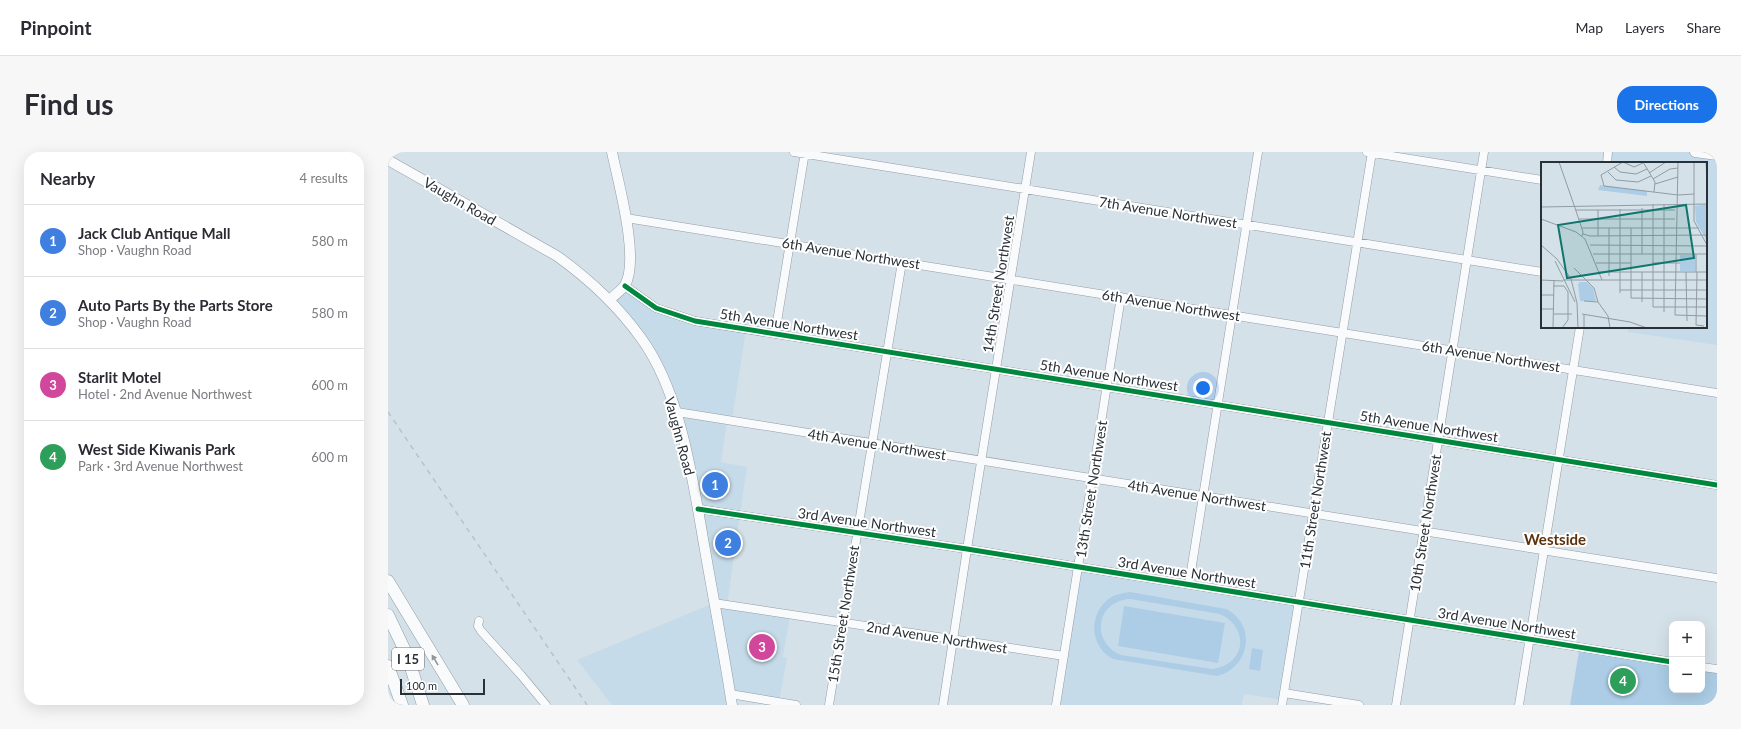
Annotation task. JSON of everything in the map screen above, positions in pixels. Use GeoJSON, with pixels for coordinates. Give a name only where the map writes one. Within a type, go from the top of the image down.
{"type":"FeatureCollection","features":[{"type":"Feature","properties":{"kind":"highway"},"geometry":{"type":"LineString","coordinates":[[388,581],[463,705]]}},
{"type":"Feature","properties":{"kind":"highway","name":"I 15"},"geometry":{"type":"LineString","coordinates":[[388,615],[407,655],[423,705]]}},
{"type":"Feature","properties":{"kind":"highway","name":"I 15"},"geometry":{"type":"LineString","coordinates":[[388,666],[402,705]]}},
{"type":"Feature","properties":{"kind":"main road"},"geometry":{"type":"LineString","coordinates":[[610,300],[624,286],[629,274],[631,261],[626,218],[612,152]]}},
{"type":"Feature","properties":{"kind":"main road"},"geometry":{"type":"LineString","coordinates":[[1695,152],[1717,155]]}},
{"type":"Feature","properties":{"kind":"main road","name":"Vaughn Road"},"geometry":{"type":"LineString","coordinates":[[388,160],[557,256],[574,268],[610,300],[642,339],[662,374],[677,412],[698,509],[732,705]]}},
{"type":"Feature","properties":{"kind":"street","name":"7th Avenue Northwest"},"geometry":{"type":"LineString","coordinates":[[794,152],[1541,272]]}},
{"type":"Feature","properties":{"kind":"street","name":"14th Street Northwest"},"geometry":{"type":"LineString","coordinates":[[943,705],[981,461],[1032,152]]}},
{"type":"Feature","properties":{"kind":"street"},"geometry":{"type":"LineString","coordinates":[[1189,584],[1258,152]]}},
{"type":"Feature","properties":{"kind":"street"},"geometry":{"type":"LineString","coordinates":[[1370,152],[1541,180]]}},
{"type":"Feature","properties":{"kind":"street","name":"11th Street Northwest"},"geometry":{"type":"LineString","coordinates":[[1282,705],[1343,332],[1370,152]]}},
{"type":"Feature","properties":{"kind":"street","name":"10th Street Northwest"},"geometry":{"type":"LineString","coordinates":[[1396,705],[1484,152]]}},
{"type":"Feature","properties":{"kind":"street"},"geometry":{"type":"LineString","coordinates":[[1607,162],[1608,152]]}},
{"type":"Feature","properties":{"kind":"street"},"geometry":{"type":"LineString","coordinates":[[775,334],[804,153]]}},
{"type":"Feature","properties":{"kind":"street","name":"6th Avenue Northwest"},"geometry":{"type":"LineString","coordinates":[[626,218],[1717,393]]}},
{"type":"Feature","properties":{"kind":"street","name":"15th Street Northwest"},"geometry":{"type":"LineString","coordinates":[[829,705],[856,532],[902,262]]}},
{"type":"Feature","properties":{"kind":"street","name":"5th Avenue Northwest"},"geometry":{"type":"LineString","coordinates":[[624,286],[656,308],[676,316],[695,321],[1717,485]]}},
{"type":"Feature","properties":{"kind":"street","name":"13th Street Northwest"},"geometry":{"type":"LineString","coordinates":[[1056,705],[1121,298]]}},
{"type":"Feature","properties":{"kind":"street"},"geometry":{"type":"LineString","coordinates":[[1519,705],[1580,328]]}},
{"type":"Feature","properties":{"kind":"street","name":"4th Avenue Northwest"},"geometry":{"type":"LineString","coordinates":[[677,412],[1717,578]]}},
{"type":"Feature","properties":{"kind":"street","name":"3rd Avenue Northwest"},"geometry":{"type":"LineString","coordinates":[[698,509],[1078,566],[1669,662]]}},
{"type":"Feature","properties":{"kind":"street","name":"2nd Avenue Northwest"},"geometry":{"type":"LineString","coordinates":[[714,604],[1064,656]]}},
{"type":"Feature","properties":{"kind":"street"},"geometry":{"type":"LineString","coordinates":[[479,621],[478,626],[481,631],[546,705]]}},
{"type":"Feature","properties":{"kind":"street"},"geometry":{"type":"LineString","coordinates":[[1705,667],[1717,669]]}},
{"type":"Feature","properties":{"kind":"street"},"geometry":{"type":"LineString","coordinates":[[1284,693],[1359,705]]}},
{"type":"Feature","properties":{"kind":"street"},"geometry":{"type":"LineString","coordinates":[[730,694],[796,705]]}},
{"type":"Feature","properties":{"kind":"shaded area"},"geometry":{"type":"Polygon","coordinates":[[[1608,152],[1695,152],[1717,155],[1717,345],[1628,332],[1628,328],[1707,328],[1707,162],[1607,162],[1608,152]]]}},
{"type":"Feature","properties":{"kind":"shaded area"},"geometry":{"type":"Polygon","coordinates":[[[625,286],[656,308],[746,329],[732,421],[727,421],[721,462],[747,467],[727,605],[790,615],[783,657],[787,658],[779,702],[731,694],[732,705],[612,705],[577,660],[714,603],[698,509],[662,374],[610,300],[625,286]]]}},
{"type":"Feature","properties":{"kind":"shaded area"},"geometry":{"type":"Polygon","coordinates":[[[1078,566],[1299,602],[1283,700],[1244,694],[1242,705],[1056,705],[1078,566]]]}},
{"type":"Feature","properties":{"kind":"shaded area"},"geometry":{"type":"Polygon","coordinates":[[[1130,592],[1226,609],[1236,616],[1243,625],[1246,635],[1246,646],[1242,656],[1236,665],[1228,672],[1217,676],[1113,659],[1100,648],[1096,640],[1094,632],[1096,616],[1100,608],[1108,599],[1130,592]],[[1130,599],[1119,601],[1110,607],[1104,614],[1101,623],[1101,632],[1111,649],[1121,655],[1212,669],[1223,666],[1232,661],[1237,654],[1240,645],[1240,636],[1236,628],[1230,620],[1220,614],[1130,599]]]}},
{"type":"Feature","properties":{"kind":"shaded area"},"geometry":{"type":"Polygon","coordinates":[[[1124,606],[1225,623],[1218,663],[1118,646],[1124,606]]]}},
{"type":"Feature","properties":{"kind":"shaded area"},"geometry":{"type":"Polygon","coordinates":[[[1252,648],[1263,650],[1260,671],[1249,669],[1252,648]]]}},
{"type":"Feature","properties":{"kind":"shaded area"},"geometry":{"type":"Polygon","coordinates":[[[1579,651],[1669,666],[1669,693],[1705,693],[1705,671],[1717,673],[1717,705],[1570,705],[1579,651]]]}},
{"type":"Feature","properties":{"kind":"railway"},"geometry":{"type":"LineString","coordinates":[[388,412],[587,705]]}},
{"type":"Feature","properties":{"kind":"cycle path"},"geometry":{"type":"LineString","coordinates":[[625,286],[656,308],[695,321],[1717,485]]}},
{"type":"Feature","properties":{"kind":"cycle path"},"geometry":{"type":"LineString","coordinates":[[698,509],[967,549],[1669,662]]}},
{"type":"Feature","properties":{"kind":"place","name":"Jack Club Antique Mall"},"geometry":{"type":"Point","coordinates":[715,485]}},
{"type":"Feature","properties":{"kind":"place","name":"Auto Parts By the Parts Store"},"geometry":{"type":"Point","coordinates":[728,543]}},
{"type":"Feature","properties":{"kind":"place","name":"Starlit Motel"},"geometry":{"type":"Point","coordinates":[762,647]}},
{"type":"Feature","properties":{"kind":"place","name":"West Side Kiwanis Park"},"geometry":{"type":"Point","coordinates":[1623,681]}},
{"type":"Feature","properties":{"kind":"district","name":"Westside"},"geometry":{"type":"Point","coordinates":[1555,539]}}]}
